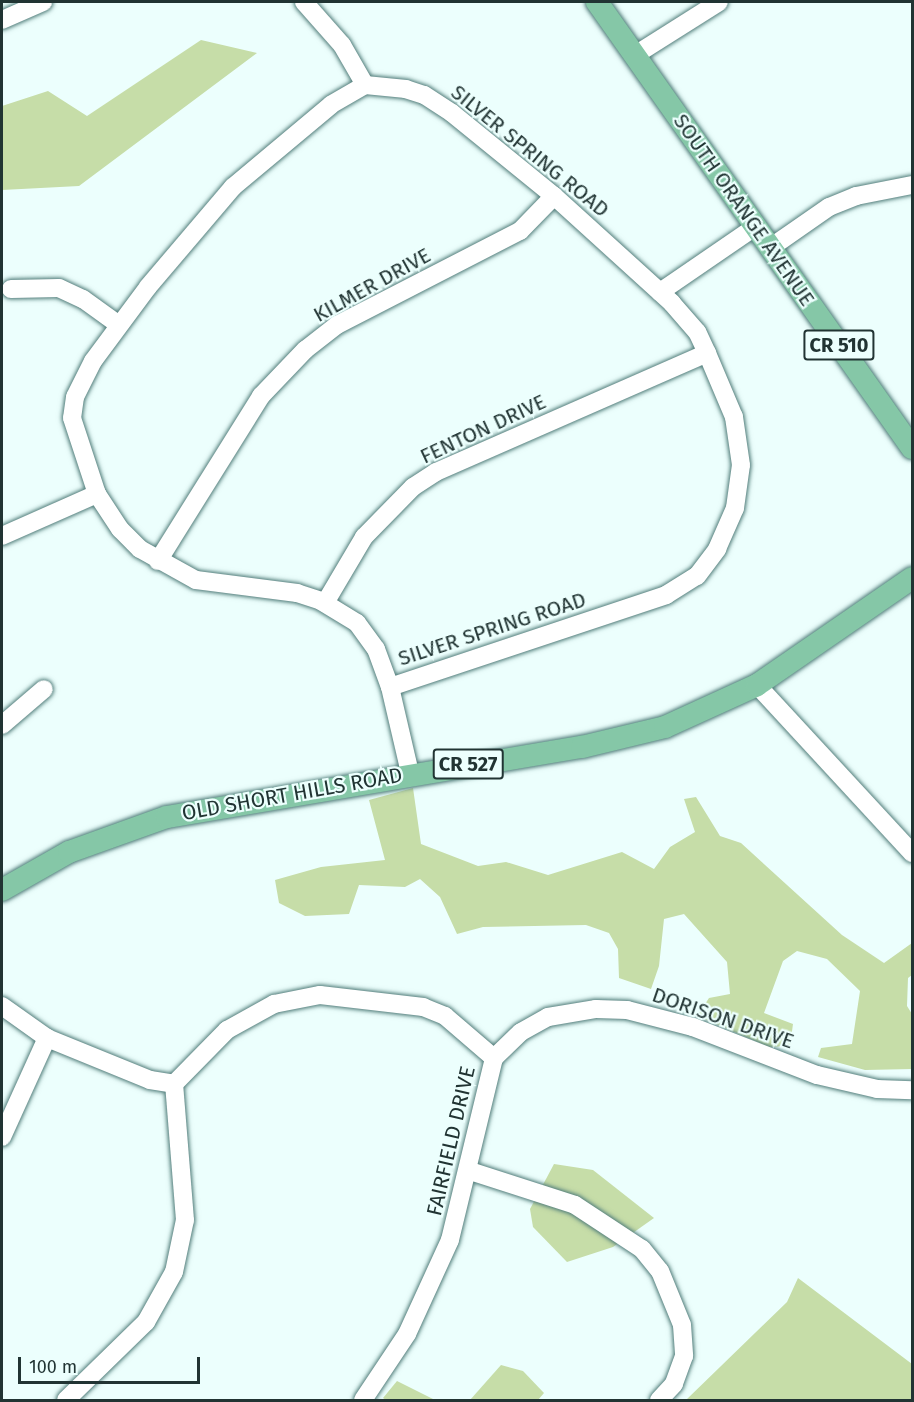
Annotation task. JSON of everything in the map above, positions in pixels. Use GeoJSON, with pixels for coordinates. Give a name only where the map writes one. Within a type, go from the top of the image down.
{"type":"FeatureCollection","features":[{"type":"Feature","properties":{"kind":"main road","name":"SOUTH ORANGE AVENUE"},"geometry":{"type":"LineString","coordinates":[[597,2],[911,443]]}},
{"type":"Feature","properties":{"kind":"main road","name":"OLD SHORT HILLS ROAD"},"geometry":{"type":"LineString","coordinates":[[2,890],[69,852],[167,817],[410,773],[631,738],[694,717],[757,685],[912,578]]}},
{"type":"Feature","properties":{"kind":"street"},"geometry":{"type":"LineString","coordinates":[[2,20],[43,2]]}},
{"type":"Feature","properties":{"kind":"street"},"geometry":{"type":"LineString","coordinates":[[304,2],[342,45],[365,85]]}},
{"type":"Feature","properties":{"kind":"street"},"geometry":{"type":"LineString","coordinates":[[635,55],[719,2]]}},
{"type":"Feature","properties":{"kind":"street","name":"SILVER SPRING ROAD"},"geometry":{"type":"LineString","coordinates":[[390,687],[666,595],[697,576],[717,549],[735,508],[741,465],[734,417],[707,353],[697,332],[660,292],[554,196],[452,113],[424,95],[365,85],[331,105],[233,187],[93,361],[75,397],[72,418],[78,444],[97,494],[120,528],[158,561],[196,580],[297,593],[325,603],[357,623],[376,649],[390,687],[410,773]]}},
{"type":"Feature","properties":{"kind":"street"},"geometry":{"type":"LineString","coordinates":[[770,248],[830,207],[856,196],[912,185]]}},
{"type":"Feature","properties":{"kind":"street","name":"KILMER DRIVE"},"geometry":{"type":"LineString","coordinates":[[158,561],[261,396],[305,350],[337,325],[519,231],[554,196]]}},
{"type":"Feature","properties":{"kind":"street"},"geometry":{"type":"LineString","coordinates":[[660,292],[755,227]]}},
{"type":"Feature","properties":{"kind":"street"},"geometry":{"type":"LineString","coordinates":[[11,289],[59,288],[83,299],[120,325]]}},
{"type":"Feature","properties":{"kind":"street","name":"FENTON DRIVE"},"geometry":{"type":"LineString","coordinates":[[325,603],[364,537],[412,487],[436,472],[707,353]]}},
{"type":"Feature","properties":{"kind":"street"},"geometry":{"type":"LineString","coordinates":[[2,536],[97,494]]}},
{"type":"Feature","properties":{"kind":"street"},"geometry":{"type":"LineString","coordinates":[[757,685],[912,853]]}},
{"type":"Feature","properties":{"kind":"street"},"geometry":{"type":"LineString","coordinates":[[2,725],[44,689]]}},
{"type":"Feature","properties":{"kind":"street","name":"FAIRFIELD DRIVE"},"geometry":{"type":"LineString","coordinates":[[174,1084],[235,1025],[274,1004],[320,995],[423,1007],[445,1016],[494,1058],[470,1171],[450,1240],[417,1315],[363,1401]]}},
{"type":"Feature","properties":{"kind":"street"},"geometry":{"type":"LineString","coordinates":[[2,1006],[47,1038],[150,1080],[174,1084],[185,1220],[174,1272],[146,1322],[66,1401]]}},
{"type":"Feature","properties":{"kind":"street","name":"DORISON DRIVE"},"geometry":{"type":"LineString","coordinates":[[494,1058],[521,1032],[548,1017],[586,1010],[627,1010],[693,1027],[817,1075],[877,1089],[912,1090]]}},
{"type":"Feature","properties":{"kind":"street"},"geometry":{"type":"LineString","coordinates":[[2,1137],[47,1038]]}},
{"type":"Feature","properties":{"kind":"street"},"geometry":{"type":"LineString","coordinates":[[470,1171],[575,1205],[642,1249],[660,1271],[682,1325],[684,1356],[674,1384],[659,1401]]}},
{"type":"Feature","properties":{"kind":"green space"},"geometry":{"type":"Polygon","coordinates":[[[201,40],[257,53],[79,186],[2,190],[2,106],[48,91],[87,116],[201,40]]]}},
{"type":"Feature","properties":{"kind":"green space"},"geometry":{"type":"Polygon","coordinates":[[[413,788],[421,844],[478,866],[506,862],[548,875],[622,852],[654,869],[670,847],[695,832],[684,799],[696,797],[720,836],[741,843],[842,935],[884,963],[912,943],[912,975],[908,978],[907,1006],[912,1014],[912,1069],[865,1070],[818,1057],[821,1048],[852,1044],[860,991],[827,959],[797,951],[783,961],[764,1013],[793,1024],[790,1046],[769,1047],[697,1016],[709,998],[730,994],[727,962],[684,914],[664,919],[659,966],[651,989],[619,978],[618,949],[609,933],[586,925],[483,927],[457,934],[440,897],[420,879],[405,887],[359,885],[349,914],[305,916],[279,903],[275,880],[321,867],[385,860],[369,800],[413,788]]]}},
{"type":"Feature","properties":{"kind":"green space"},"geometry":{"type":"Polygon","coordinates":[[[554,1164],[593,1170],[654,1218],[613,1247],[567,1262],[533,1227],[530,1209],[554,1164]]]}},
{"type":"Feature","properties":{"kind":"green space"},"geometry":{"type":"Polygon","coordinates":[[[798,1278],[912,1364],[912,1400],[686,1400],[787,1302],[798,1278]]]}},
{"type":"Feature","properties":{"kind":"green space"},"geometry":{"type":"Polygon","coordinates":[[[501,1365],[523,1371],[544,1393],[538,1400],[470,1400],[501,1365]]]}},
{"type":"Feature","properties":{"kind":"green space"},"geometry":{"type":"Polygon","coordinates":[[[397,1381],[435,1400],[386,1400],[383,1398],[397,1381]]]}}]}
